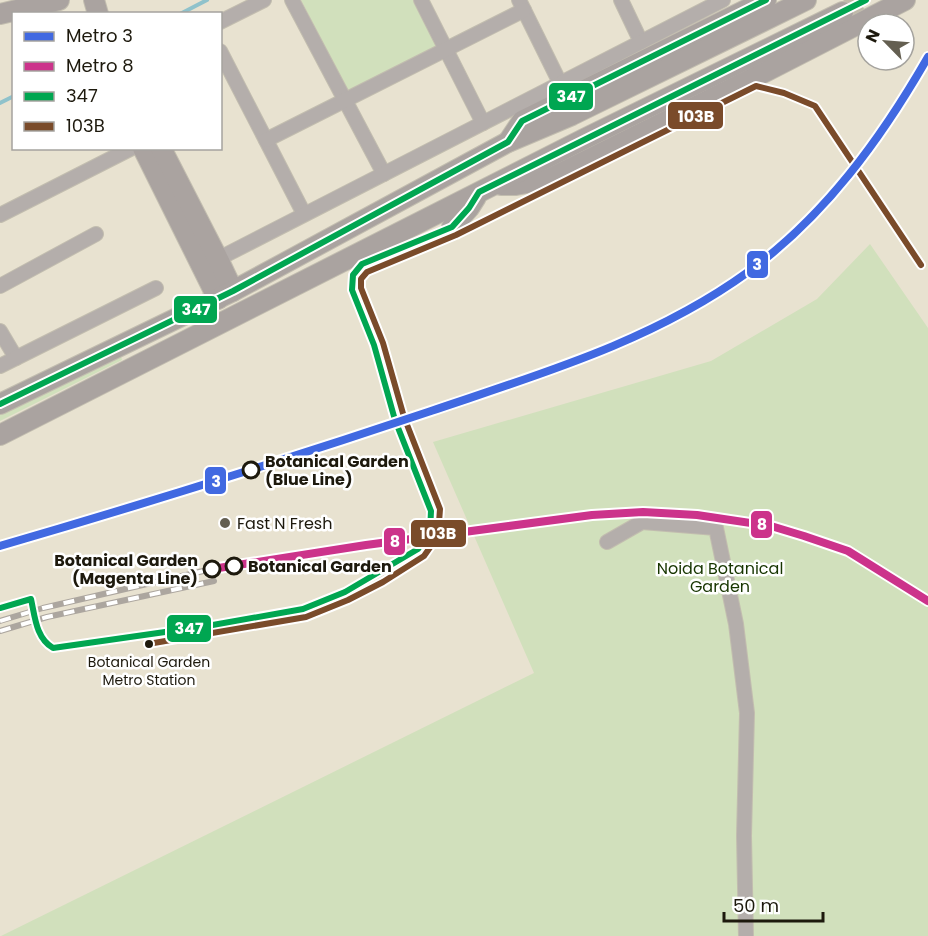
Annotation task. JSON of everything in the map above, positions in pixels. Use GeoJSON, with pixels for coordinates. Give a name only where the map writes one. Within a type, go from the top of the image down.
{"type":"FeatureCollection","features":[{"type":"Feature","properties":{"kind":"main road"},"geometry":{"type":"LineString","coordinates":[[0,2],[6,0]]}},
{"type":"Feature","properties":{"kind":"main road"},"geometry":{"type":"LineString","coordinates":[[0,14],[59,0]]}},
{"type":"Feature","properties":{"kind":"main road"},"geometry":{"type":"LineString","coordinates":[[508,142],[522,121],[766,0]]}},
{"type":"Feature","properties":{"kind":"main road"},"geometry":{"type":"LineString","coordinates":[[0,404],[226,295],[508,142],[572,115],[806,0]]}},
{"type":"Feature","properties":{"kind":"main road"},"geometry":{"type":"LineString","coordinates":[[452,227],[486,188],[549,179],[905,0]]}},
{"type":"Feature","properties":{"kind":"main road"},"geometry":{"type":"LineString","coordinates":[[0,435],[486,188],[843,12]]}},
{"type":"Feature","properties":{"kind":"main road"},"geometry":{"type":"LineString","coordinates":[[144,150],[211,262]]}},
{"type":"Feature","properties":{"kind":"main road"},"geometry":{"type":"LineString","coordinates":[[161,150],[226,295]]}},
{"type":"Feature","properties":{"kind":"street"},"geometry":{"type":"LineString","coordinates":[[222,21],[264,0]]}},
{"type":"Feature","properties":{"kind":"street"},"geometry":{"type":"LineString","coordinates":[[292,0],[384,174]]}},
{"type":"Feature","properties":{"kind":"street"},"geometry":{"type":"LineString","coordinates":[[421,0],[483,123]]}},
{"type":"Feature","properties":{"kind":"street"},"geometry":{"type":"LineString","coordinates":[[621,0],[641,42]]}},
{"type":"Feature","properties":{"kind":"street"},"geometry":{"type":"LineString","coordinates":[[211,262],[723,0]]}},
{"type":"Feature","properties":{"kind":"street"},"geometry":{"type":"LineString","coordinates":[[266,140],[446,50],[521,5],[560,83]]}},
{"type":"Feature","properties":{"kind":"street"},"geometry":{"type":"LineString","coordinates":[[222,55],[304,214]]}},
{"type":"Feature","properties":{"kind":"street"},"geometry":{"type":"LineString","coordinates":[[0,215],[128,150]]}},
{"type":"Feature","properties":{"kind":"street"},"geometry":{"type":"LineString","coordinates":[[1,281],[96,234]]}},
{"type":"Feature","properties":{"kind":"street"},"geometry":{"type":"LineString","coordinates":[[0,366],[156,288]]}},
{"type":"Feature","properties":{"kind":"street"},"geometry":{"type":"LineString","coordinates":[[0,331],[16,358]]}},
{"type":"Feature","properties":{"kind":"street"},"geometry":{"type":"LineString","coordinates":[[607,542],[642,522],[716,528],[736,624],[747,713],[744,836],[746,936]]}},
{"type":"Feature","properties":{"kind":"green space"},"geometry":{"type":"Polygon","coordinates":[[[301,0],[415,0],[438,46],[348,92],[301,0]]]}},
{"type":"Feature","properties":{"kind":"green space","name":"Noida Botanical Garden"},"geometry":{"type":"Polygon","coordinates":[[[870,244],[928,328],[928,936],[1,936],[534,673],[433,442],[711,361],[817,299],[870,244]]]}},
{"type":"Feature","properties":{"kind":"green space"},"geometry":{"type":"Polygon","coordinates":[[[120,353],[122,360],[0,421],[0,412],[120,353]]]}},
{"type":"Feature","properties":{"kind":"waterway"},"geometry":{"type":"LineString","coordinates":[[184,12],[207,0]]}},
{"type":"Feature","properties":{"kind":"waterway"},"geometry":{"type":"LineString","coordinates":[[0,103],[12,97]]}},
{"type":"Feature","properties":{"kind":"tunnel"},"geometry":{"type":"LineString","coordinates":[[843,12],[866,0]]}},
{"type":"Feature","properties":{"kind":"railway"},"geometry":{"type":"LineString","coordinates":[[0,621],[43,608],[212,569]]}},
{"type":"Feature","properties":{"kind":"railway"},"geometry":{"type":"LineString","coordinates":[[0,631],[47,617],[214,581]]}},
{"type":"Feature","properties":{"kind":"metro line","name":"3"},"geometry":{"type":"LineString","coordinates":[[0,546],[270,464],[513,383],[595,354],[674,318],[748,272],[802,226],[826,201],[871,146],[928,57]]}},
{"type":"Feature","properties":{"kind":"metro line","name":"8"},"geometry":{"type":"LineString","coordinates":[[212,569],[366,545],[592,515],[643,512],[697,515],[771,526],[804,536],[848,551],[928,601]]}},
{"type":"Feature","properties":{"kind":"transit line","name":"347"},"geometry":{"type":"LineString","coordinates":[[0,404],[233,291],[508,142],[522,121],[766,0]]}},
{"type":"Feature","properties":{"kind":"transit line","name":"347"},"geometry":{"type":"LineString","coordinates":[[0,608],[31,599],[40,633],[47,644],[53,648],[207,626],[303,609],[345,592],[418,549],[430,532],[431,511],[395,420],[374,345],[352,290],[353,275],[362,264],[452,227],[469,208],[479,192],[866,0]]}},
{"type":"Feature","properties":{"kind":"transit line","name":"103B"},"geometry":{"type":"LineString","coordinates":[[148,644],[306,617],[348,600],[383,582],[424,556],[438,536],[440,509],[404,417],[383,343],[361,288],[361,279],[367,272],[456,235],[756,86],[784,93],[815,106],[921,265]]}},
{"type":"Feature","properties":{"kind":"place","name":"Botanical Garden (Blue Line)"},"geometry":{"type":"Point","coordinates":[251,470]}},
{"type":"Feature","properties":{"kind":"place","name":"Fast N Fresh"},"geometry":{"type":"Point","coordinates":[225,523]}},
{"type":"Feature","properties":{"kind":"place","name":"Botanical Garden"},"geometry":{"type":"Point","coordinates":[234,566]}},
{"type":"Feature","properties":{"kind":"place","name":"Botanical Garden (Magenta Line)"},"geometry":{"type":"Point","coordinates":[212,569]}},
{"type":"Feature","properties":{"kind":"place","name":"Botanical Garden Metro Station"},"geometry":{"type":"Point","coordinates":[149,644]}}]}
